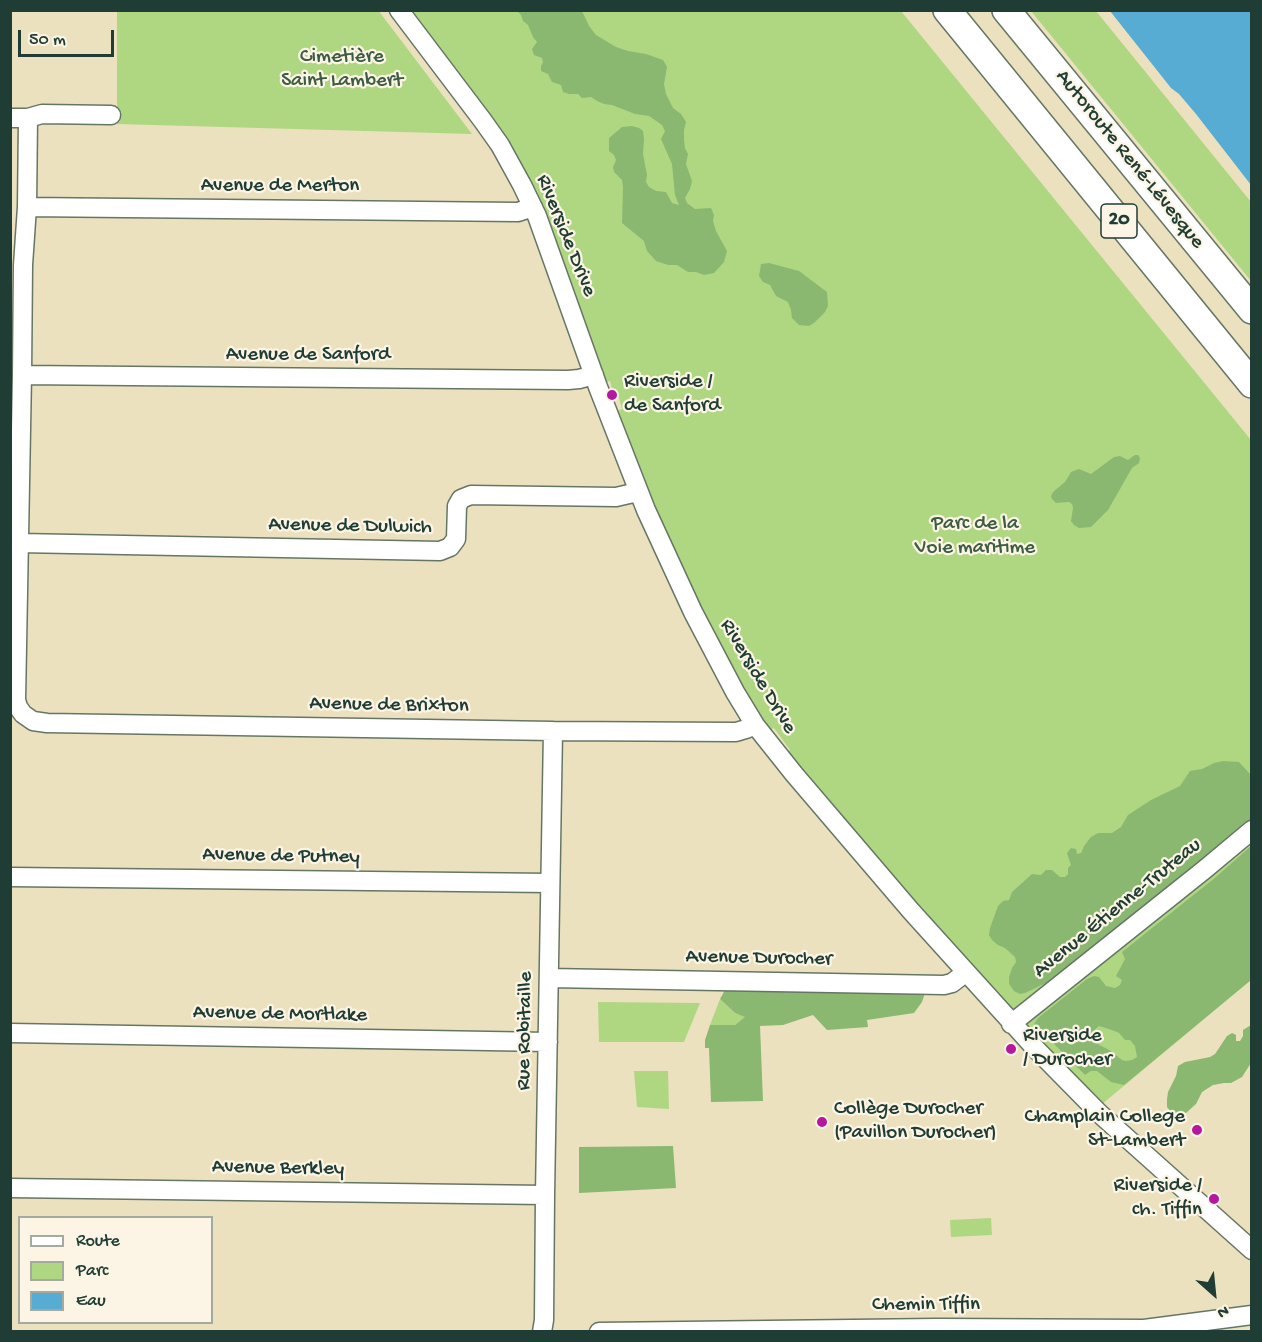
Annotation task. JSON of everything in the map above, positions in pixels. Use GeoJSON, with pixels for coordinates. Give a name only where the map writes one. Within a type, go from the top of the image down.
{"type":"FeatureCollection","features":[{"type":"Feature","properties":{"kind":"highway","name":"20"},"geometry":{"type":"LineString","coordinates":[[947,10],[1251,384]]}},
{"type":"Feature","properties":{"kind":"highway","name":"Autoroute René-Lévesque"},"geometry":{"type":"LineString","coordinates":[[1006,10],[1251,310]]}},
{"type":"Feature","properties":{"kind":"street","name":"Riverside Drive"},"geometry":{"type":"LineString","coordinates":[[399,10],[496,139],[533,207],[594,375],[664,552],[735,692],[755,725],[801,783],[1011,1024],[1100,1113],[1251,1250]]}},
{"type":"Feature","properties":{"kind":"street"},"geometry":{"type":"LineString","coordinates":[[14,566],[19,543],[16,410],[22,375],[17,265],[27,207],[19,118],[42,114],[111,115]]}},
{"type":"Feature","properties":{"kind":"street","name":"Avenue de Merton"},"geometry":{"type":"LineString","coordinates":[[27,207],[518,212],[533,207]]}},
{"type":"Feature","properties":{"kind":"street","name":"Avenue de Sanford"},"geometry":{"type":"LineString","coordinates":[[22,375],[568,380],[594,375]]}},
{"type":"Feature","properties":{"kind":"street","name":"Avenue de Dulwich"},"geometry":{"type":"LineString","coordinates":[[19,543],[440,551],[450,547],[456,539],[457,506],[461,499],[471,495],[616,497],[639,492]]}},
{"type":"Feature","properties":{"kind":"street","name":"Avenue de Brixton"},"geometry":{"type":"LineString","coordinates":[[14,566],[16,700],[23,714],[33,721],[553,731],[736,732],[755,725]]}},
{"type":"Feature","properties":{"kind":"street","name":"Rue Robitaille"},"geometry":{"type":"LineString","coordinates":[[542,1332],[553,731]]}},
{"type":"Feature","properties":{"kind":"street","name":"Avenue Étienne-Truteau"},"geometry":{"type":"LineString","coordinates":[[1011,1024],[1251,830]]}},
{"type":"Feature","properties":{"kind":"street","name":"Avenue de Putney"},"geometry":{"type":"LineString","coordinates":[[10,877],[550,883]]}},
{"type":"Feature","properties":{"kind":"street","name":"Avenue Durocher"},"geometry":{"type":"LineString","coordinates":[[549,978],[944,985],[952,983],[965,973]]}},
{"type":"Feature","properties":{"kind":"street","name":"Avenue de Mortlake"},"geometry":{"type":"LineString","coordinates":[[10,1033],[548,1042]]}},
{"type":"Feature","properties":{"kind":"street","name":"Avenue Berkley"},"geometry":{"type":"LineString","coordinates":[[10,1188],[545,1195]]}},
{"type":"Feature","properties":{"kind":"street","name":"Chemin Tiffin"},"geometry":{"type":"LineString","coordinates":[[599,1332],[937,1328],[1144,1329],[1251,1315]]}},
{"type":"Feature","properties":{"kind":"green space","name":"Cimetière Saint Lambert"},"geometry":{"type":"Polygon","coordinates":[[[378,10],[472,134],[117,124],[117,11],[378,10]]]}},
{"type":"Feature","properties":{"kind":"green space","name":"Parc de la Voie maritime"},"geometry":{"type":"Polygon","coordinates":[[[410,11],[901,11],[1251,440],[1251,980],[1101,1105],[1037,1039],[1034,1032],[1007,1006],[921,909],[787,752],[790,750],[774,728],[770,730],[760,716],[736,676],[650,499],[617,411],[622,409],[619,398],[614,396],[610,381],[605,382],[533,187],[501,131],[410,11]]]}},
{"type":"Feature","properties":{"kind":"green space"},"geometry":{"type":"Polygon","coordinates":[[[517,11],[582,11],[596,35],[616,47],[663,60],[667,67],[664,84],[666,94],[673,108],[686,122],[684,140],[688,154],[686,164],[692,181],[685,198],[687,203],[695,209],[711,208],[716,231],[727,251],[724,262],[714,273],[704,275],[688,272],[677,265],[656,261],[647,251],[644,241],[622,223],[622,180],[614,172],[613,167],[616,160],[609,151],[609,138],[622,127],[632,126],[643,131],[646,182],[656,191],[666,192],[672,203],[679,205],[675,195],[672,164],[661,139],[665,131],[662,125],[649,116],[604,104],[591,97],[582,98],[578,94],[563,92],[561,85],[552,82],[548,74],[541,71],[542,58],[534,55],[532,49],[537,42],[517,11]]]}},
{"type":"Feature","properties":{"kind":"green space"},"geometry":{"type":"Polygon","coordinates":[[[1031,11],[1096,11],[1251,202],[1251,281],[1031,11]]]}},
{"type":"Feature","properties":{"kind":"green space"},"geometry":{"type":"Polygon","coordinates":[[[769,263],[799,271],[827,292],[828,306],[814,323],[809,326],[799,325],[792,318],[788,302],[776,296],[770,285],[763,282],[759,276],[761,264],[769,263]]]}},
{"type":"Feature","properties":{"kind":"green space"},"geometry":{"type":"Polygon","coordinates":[[[1135,455],[1140,458],[1139,463],[1132,468],[1108,510],[1091,527],[1079,528],[1074,525],[1071,521],[1072,504],[1069,502],[1056,503],[1052,499],[1053,492],[1065,482],[1071,472],[1079,469],[1091,474],[1114,457],[1120,456],[1128,460],[1135,455]]]}},
{"type":"Feature","properties":{"kind":"green space"},"geometry":{"type":"Polygon","coordinates":[[[1223,761],[1239,762],[1251,775],[1251,819],[1233,836],[1050,981],[1025,993],[1020,994],[1014,991],[1009,984],[1009,977],[1016,962],[1015,957],[992,940],[989,935],[998,906],[1003,901],[1009,900],[1012,892],[1032,874],[1041,875],[1046,870],[1052,870],[1060,877],[1065,877],[1071,865],[1067,853],[1071,848],[1076,849],[1077,854],[1081,853],[1091,837],[1098,833],[1112,833],[1121,827],[1128,815],[1151,800],[1180,786],[1190,771],[1223,761]]]}},
{"type":"Feature","properties":{"kind":"green space"},"geometry":{"type":"Polygon","coordinates":[[[1251,846],[1251,980],[1124,1085],[1111,1082],[1097,1071],[1091,1071],[1085,1075],[1034,1024],[1038,1018],[1087,979],[1094,976],[1099,977],[1106,986],[1115,988],[1120,985],[1122,980],[1116,976],[1125,959],[1122,952],[1251,846]],[[1099,1026],[1092,1032],[1091,1037],[1096,1043],[1122,1060],[1132,1060],[1137,1057],[1135,1046],[1130,1040],[1125,1040],[1119,1033],[1099,1026]]]}},
{"type":"Feature","properties":{"kind":"green space"},"geometry":{"type":"Polygon","coordinates":[[[725,990],[925,993],[914,1013],[867,1020],[868,1027],[827,1030],[813,1015],[783,1025],[760,1026],[763,1101],[711,1102],[709,1048],[705,1048],[710,1025],[735,1025],[745,1017],[735,1013],[720,999],[725,990]]]}},
{"type":"Feature","properties":{"kind":"green space"},"geometry":{"type":"Polygon","coordinates":[[[720,999],[735,1013],[746,1017],[735,1025],[710,1025],[720,999]]]}},
{"type":"Feature","properties":{"kind":"green space"},"geometry":{"type":"Polygon","coordinates":[[[598,1002],[700,1003],[684,1042],[599,1042],[598,1002]]]}},
{"type":"Feature","properties":{"kind":"green space"},"geometry":{"type":"Polygon","coordinates":[[[1251,1025],[1251,1063],[1242,1077],[1231,1083],[1213,1085],[1202,1092],[1196,1104],[1186,1113],[1176,1115],[1171,1112],[1167,1107],[1168,1092],[1178,1066],[1215,1054],[1227,1036],[1232,1033],[1236,1035],[1236,1041],[1240,1041],[1243,1030],[1251,1025]]]}},
{"type":"Feature","properties":{"kind":"green space"},"geometry":{"type":"Polygon","coordinates":[[[634,1071],[668,1071],[669,1109],[637,1107],[634,1071]]]}},
{"type":"Feature","properties":{"kind":"green space"},"geometry":{"type":"Polygon","coordinates":[[[673,1146],[676,1188],[579,1193],[579,1147],[673,1146]]]}},
{"type":"Feature","properties":{"kind":"green space"},"geometry":{"type":"Polygon","coordinates":[[[991,1218],[992,1235],[951,1237],[950,1220],[991,1218]]]}},
{"type":"Feature","properties":{"kind":"water"},"geometry":{"type":"Polygon","coordinates":[[[1110,11],[1251,11],[1251,185],[1196,114],[1171,88],[1110,11]]]}},
{"type":"Feature","properties":{"kind":"place","name":"Riverside / de Sanford"},"geometry":{"type":"Point","coordinates":[612,395]}},
{"type":"Feature","properties":{"kind":"place","name":"Riverside / Durocher"},"geometry":{"type":"Point","coordinates":[1011,1049]}},
{"type":"Feature","properties":{"kind":"place","name":"Collège Durocher (Pavillon Durocher)"},"geometry":{"type":"Point","coordinates":[822,1122]}},
{"type":"Feature","properties":{"kind":"place","name":"Champlain College St-Lambert"},"geometry":{"type":"Point","coordinates":[1197,1130]}},
{"type":"Feature","properties":{"kind":"place","name":"Riverside / ch. Tiffin"},"geometry":{"type":"Point","coordinates":[1214,1199]}}]}
